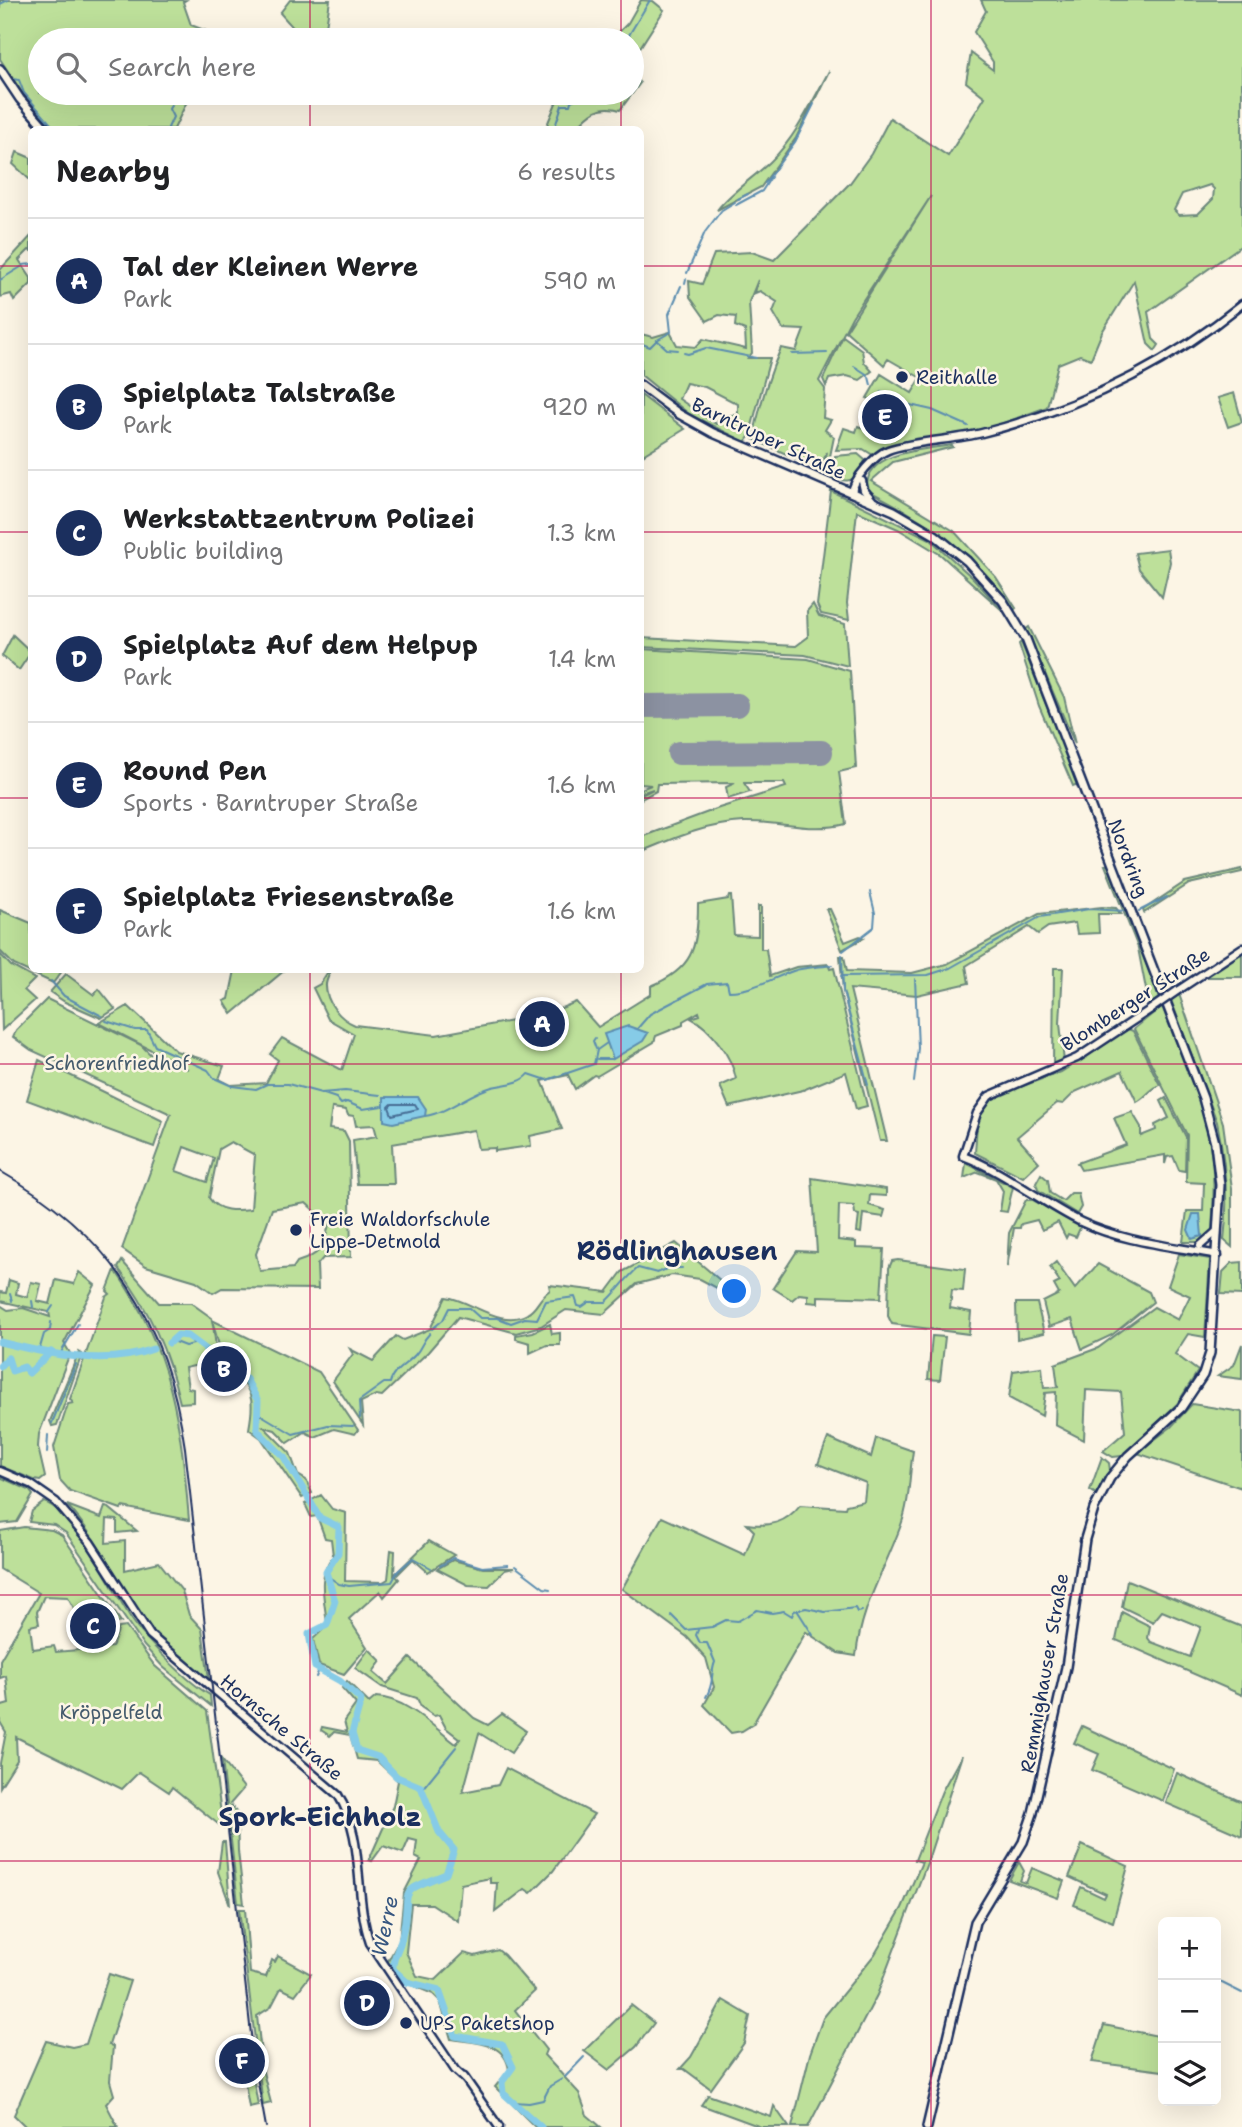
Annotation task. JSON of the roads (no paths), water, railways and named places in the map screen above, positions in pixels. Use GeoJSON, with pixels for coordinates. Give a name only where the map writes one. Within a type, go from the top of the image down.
{"type":"FeatureCollection","features":[{"type":"Feature","properties":{"kind":"main road"},"geometry":{"type":"LineString","coordinates":[[0,69],[20,99],[44,126]]}},
{"type":"Feature","properties":{"kind":"main road","name":"Barntruper Straße"},"geometry":{"type":"LineString","coordinates":[[644,388],[692,422],[840,488],[852,489],[884,454],[892,450],[981,434],[1079,401],[1170,356],[1242,304]]}},
{"type":"Feature","properties":{"kind":"main road"},"geometry":{"type":"LineString","coordinates":[[862,477],[864,490],[874,502]]}},
{"type":"Feature","properties":{"kind":"main road"},"geometry":{"type":"LineString","coordinates":[[852,489],[874,502]]}},
{"type":"Feature","properties":{"kind":"main road","name":"Nordring"},"geometry":{"type":"LineString","coordinates":[[874,502],[935,535],[967,561],[1003,601],[1041,672],[1203,1098],[1219,1161],[1218,1252]]}},
{"type":"Feature","properties":{"kind":"main road","name":"Blomberger Straße"},"geometry":{"type":"LineString","coordinates":[[1190,1248],[1140,1241],[1091,1226],[1058,1209],[995,1169],[963,1156],[979,1109],[989,1096],[1077,1058],[1242,948]]}},
{"type":"Feature","properties":{"kind":"main road"},"geometry":{"type":"LineString","coordinates":[[1190,1248],[1200,1246],[1213,1237],[1219,1226]]}},
{"type":"Feature","properties":{"kind":"main road"},"geometry":{"type":"LineString","coordinates":[[1200,1246],[1218,1252]]}},
{"type":"Feature","properties":{"kind":"main road"},"geometry":{"type":"LineString","coordinates":[[1190,1248],[1218,1252]]}},
{"type":"Feature","properties":{"kind":"main road","name":"Remmighauser Straße"},"geometry":{"type":"LineString","coordinates":[[927,2127],[975,1922],[1023,1842],[1033,1813],[1063,1677],[1084,1539],[1094,1509],[1120,1465],[1181,1408],[1203,1376],[1212,1336],[1218,1252]]}},
{"type":"Feature","properties":{"kind":"main road","name":"Hornsche Straße"},"geometry":{"type":"LineString","coordinates":[[0,1471],[36,1488],[56,1502],[84,1534],[150,1635],[338,1794],[354,1832],[362,1910],[370,1943],[499,2127]]}},
{"type":"Feature","properties":{"kind":"water"},"geometry":{"type":"Polygon","coordinates":[[[628,1026],[648,1033],[643,1041],[613,1059],[604,1034],[628,1026]]]}},
{"type":"Feature","properties":{"kind":"water"},"geometry":{"type":"Polygon","coordinates":[[[384,1097],[418,1097],[426,1109],[425,1116],[393,1123],[384,1121],[384,1097]]]}},
{"type":"Feature","properties":{"kind":"water"},"geometry":{"type":"Polygon","coordinates":[[[1193,1214],[1200,1214],[1202,1236],[1192,1239],[1188,1230],[1193,1214]]]}},
{"type":"Feature","properties":{"kind":"waterway"},"geometry":{"type":"LineString","coordinates":[[0,4],[8,0]]}},
{"type":"Feature","properties":{"kind":"waterway"},"geometry":{"type":"LineString","coordinates":[[633,28],[650,0]]}},
{"type":"Feature","properties":{"kind":"waterway"},"geometry":{"type":"LineString","coordinates":[[12,79],[19,80],[28,98]]}},
{"type":"Feature","properties":{"kind":"waterway"},"geometry":{"type":"LineString","coordinates":[[765,183],[795,142],[814,104]]}},
{"type":"Feature","properties":{"kind":"waterway"},"geometry":{"type":"LineString","coordinates":[[34,105],[53,126]]}},
{"type":"Feature","properties":{"kind":"waterway"},"geometry":{"type":"LineString","coordinates":[[169,126],[173,117],[169,109],[171,105]]}},
{"type":"Feature","properties":{"kind":"waterway"},"geometry":{"type":"LineString","coordinates":[[555,126],[562,105]]}},
{"type":"Feature","properties":{"kind":"waterway"},"geometry":{"type":"LineString","coordinates":[[562,105],[570,105]]}},
{"type":"Feature","properties":{"kind":"waterway"},"geometry":{"type":"LineString","coordinates":[[736,205],[762,191],[771,177]]}},
{"type":"Feature","properties":{"kind":"waterway"},"geometry":{"type":"LineString","coordinates":[[738,199],[748,194]]}},
{"type":"Feature","properties":{"kind":"waterway"},"geometry":{"type":"LineString","coordinates":[[722,210],[735,202]]}},
{"type":"Feature","properties":{"kind":"waterway"},"geometry":{"type":"LineString","coordinates":[[687,273],[705,232],[721,211]]}},
{"type":"Feature","properties":{"kind":"waterway"},"geometry":{"type":"LineString","coordinates":[[23,265],[28,264]]}},
{"type":"Feature","properties":{"kind":"waterway"},"geometry":{"type":"LineString","coordinates":[[0,280],[21,267]]}},
{"type":"Feature","properties":{"kind":"waterway"},"geometry":{"type":"LineString","coordinates":[[685,283],[686,279]]}},
{"type":"Feature","properties":{"kind":"waterway"},"geometry":{"type":"LineString","coordinates":[[657,340],[671,332],[669,314],[681,286]]}},
{"type":"Feature","properties":{"kind":"waterway"},"geometry":{"type":"LineString","coordinates":[[644,345],[650,347],[657,340],[667,349],[678,350]]}},
{"type":"Feature","properties":{"kind":"waterway"},"geometry":{"type":"LineString","coordinates":[[684,353],[706,348],[756,358]]}},
{"type":"Feature","properties":{"kind":"waterway"},"geometry":{"type":"LineString","coordinates":[[792,354],[827,353]]}},
{"type":"Feature","properties":{"kind":"waterway"},"geometry":{"type":"LineString","coordinates":[[854,366],[868,375]]}},
{"type":"Feature","properties":{"kind":"waterway"},"geometry":{"type":"LineString","coordinates":[[869,377],[871,385]]}},
{"type":"Feature","properties":{"kind":"waterway"},"geometry":{"type":"LineString","coordinates":[[881,392],[897,402],[932,410],[968,426]]}},
{"type":"Feature","properties":{"kind":"waterway"},"geometry":{"type":"LineString","coordinates":[[843,951],[874,927],[875,913],[870,892]]}},
{"type":"Feature","properties":{"kind":"waterway"},"geometry":{"type":"LineString","coordinates":[[1139,911],[1167,897]]}},
{"type":"Feature","properties":{"kind":"waterway"},"geometry":{"type":"LineString","coordinates":[[841,976],[928,975],[950,968],[1040,917],[1089,909],[1125,911]]}},
{"type":"Feature","properties":{"kind":"waterway"},"geometry":{"type":"LineString","coordinates":[[842,955],[843,991],[868,1085]]}},
{"type":"Feature","properties":{"kind":"waterway"},"geometry":{"type":"LineString","coordinates":[[637,1029],[650,1014],[707,984],[727,982],[729,991],[737,990],[753,987],[798,970],[833,965]]}},
{"type":"Feature","properties":{"kind":"waterway"},"geometry":{"type":"LineString","coordinates":[[914,1082],[918,1048],[915,979]]}},
{"type":"Feature","properties":{"kind":"waterway"},"geometry":{"type":"LineString","coordinates":[[51,981],[64,996],[102,1016]]}},
{"type":"Feature","properties":{"kind":"waterway"},"geometry":{"type":"LineString","coordinates":[[106,1021],[135,1030],[147,1030],[155,1046],[208,1070],[214,1078],[232,1086],[256,1089],[267,1084],[288,1084],[321,1093],[345,1091],[380,1095]]}},
{"type":"Feature","properties":{"kind":"waterway"},"geometry":{"type":"LineString","coordinates":[[595,1038],[593,1041],[596,1049]]}},
{"type":"Feature","properties":{"kind":"waterway"},"geometry":{"type":"LineString","coordinates":[[425,1116],[442,1111],[483,1090],[517,1082],[529,1074],[547,1080],[594,1064],[597,1050],[607,1043]]}},
{"type":"Feature","properties":{"kind":"waterway"},"geometry":{"type":"LineString","coordinates":[[597,1059],[613,1059]]}},
{"type":"Feature","properties":{"kind":"waterway"},"geometry":{"type":"LineString","coordinates":[[321,1093],[336,1098],[341,1104],[347,1102],[363,1109],[382,1106]]}},
{"type":"Feature","properties":{"kind":"waterway"},"geometry":{"type":"LineString","coordinates":[[432,1329],[443,1320],[449,1308],[469,1308],[480,1318],[498,1318],[511,1323],[525,1318],[537,1319],[546,1301],[575,1297],[578,1306],[582,1307],[589,1302],[606,1302],[638,1268],[657,1273],[669,1268],[682,1268]]}},
{"type":"Feature","properties":{"kind":"waterway"},"geometry":{"type":"LineString","coordinates":[[10,1294],[12,1301]]}},
{"type":"Feature","properties":{"kind":"waterway"},"geometry":{"type":"LineString","coordinates":[[32,1301],[33,1307]]}},
{"type":"Feature","properties":{"kind":"waterway"},"geometry":{"type":"LineString","coordinates":[[49,1312],[53,1306]]}},
{"type":"Feature","properties":{"kind":"waterway"},"geometry":{"type":"LineString","coordinates":[[39,1351],[44,1334],[50,1330],[51,1322]]}},
{"type":"Feature","properties":{"kind":"waterway"},"geometry":{"type":"LineString","coordinates":[[60,1354],[78,1324]]}},
{"type":"Feature","properties":{"kind":"waterway"},"geometry":{"type":"LineString","coordinates":[[360,1418],[359,1401],[384,1383],[390,1383],[430,1333]]}},
{"type":"Feature","properties":{"kind":"waterway","name":"Werre"},"geometry":{"type":"LineString","coordinates":[[169,1343],[178,1335],[188,1336],[246,1379],[258,1401],[257,1430],[284,1457],[320,1518],[339,1527],[338,1553],[326,1572],[335,1601],[327,1625],[309,1634],[315,1667],[340,1681],[361,1700],[352,1733],[357,1750],[378,1757],[397,1777],[421,1787],[439,1832],[454,1850],[446,1874],[418,1886],[408,1895],[402,1937],[393,1969],[407,1982],[439,1990],[455,2036],[502,2044],[513,2067],[502,2082],[503,2093],[541,2127]]}},
{"type":"Feature","properties":{"kind":"waterway"},"geometry":{"type":"LineString","coordinates":[[172,1341],[185,1346],[198,1343]]}},
{"type":"Feature","properties":{"kind":"waterway","name":"Werre"},"geometry":{"type":"LineString","coordinates":[[0,1342],[37,1351],[96,1358],[116,1357],[153,1349]]}},
{"type":"Feature","properties":{"kind":"waterway","name":"Werre"},"geometry":{"type":"LineString","coordinates":[[0,1366],[8,1358],[12,1371],[24,1367],[29,1373],[51,1352]]}},
{"type":"Feature","properties":{"kind":"waterway"},"geometry":{"type":"LineString","coordinates":[[52,1423],[76,1364]]}},
{"type":"Feature","properties":{"kind":"waterway"},"geometry":{"type":"LineString","coordinates":[[258,1413],[293,1434],[328,1425],[353,1426]]}},
{"type":"Feature","properties":{"kind":"waterway"},"geometry":{"type":"LineString","coordinates":[[47,1453],[48,1435]]}},
{"type":"Feature","properties":{"kind":"waterway"},"geometry":{"type":"LineString","coordinates":[[326,1575],[339,1584],[349,1586],[392,1582],[398,1571],[413,1558],[431,1568]]}},
{"type":"Feature","properties":{"kind":"waterway"},"geometry":{"type":"LineString","coordinates":[[440,1566],[453,1558],[482,1567],[508,1565]]}},
{"type":"Feature","properties":{"kind":"waterway"},"geometry":{"type":"LineString","coordinates":[[515,1566],[544,1588],[550,1589]]}},
{"type":"Feature","properties":{"kind":"waterway"},"geometry":{"type":"LineString","coordinates":[[671,1615],[686,1630],[712,1627],[726,1620],[738,1621],[757,1610],[772,1613],[784,1611],[792,1616],[794,1611],[806,1608],[825,1612],[855,1608],[857,1612],[862,1611]]}},
{"type":"Feature","properties":{"kind":"waterway"},"geometry":{"type":"LineString","coordinates":[[797,1610],[813,1635]]}},
{"type":"Feature","properties":{"kind":"waterway"},"geometry":{"type":"LineString","coordinates":[[698,1630],[696,1635],[700,1643],[707,1643],[715,1662],[706,1697]]}},
{"type":"Feature","properties":{"kind":"waterway","name":"Werre"},"geometry":{"type":"LineString","coordinates":[[316,1677],[319,1670]]}},
{"type":"Feature","properties":{"kind":"waterway"},"geometry":{"type":"LineString","coordinates":[[422,1789],[456,1747]]}},
{"type":"Feature","properties":{"kind":"waterway"},"geometry":{"type":"LineString","coordinates":[[1221,1982],[1242,1993]]}},
{"type":"Feature","properties":{"kind":"waterway"},"geometry":{"type":"LineString","coordinates":[[565,2077],[584,2057]]}},
{"type":"Feature","properties":{"kind":"waterway"},"geometry":{"type":"LineString","coordinates":[[514,2102],[543,2100],[550,2086],[562,2079]]}},
{"type":"Feature","properties":{"kind":"railway"},"geometry":{"type":"LineString","coordinates":[[0,1171],[74,1223],[103,1253],[128,1286],[148,1321],[164,1360],[176,1402],[185,1448],[254,2061],[266,2127]]}},
{"type":"Feature","properties":{"kind":"place","name":"Reithalle"},"geometry":{"type":"Point","coordinates":[902,377]}},
{"type":"Feature","properties":{"kind":"place","name":"Round Pen"},"geometry":{"type":"Point","coordinates":[885,417]}},
{"type":"Feature","properties":{"kind":"place","name":"Tal der Kleinen Werre"},"geometry":{"type":"Point","coordinates":[542,1024]}},
{"type":"Feature","properties":{"kind":"place","name":"Freie Waldorfschule Lippe-Detmold"},"geometry":{"type":"Point","coordinates":[296,1230]}},
{"type":"Feature","properties":{"kind":"place","name":"Spielplatz Talstraße"},"geometry":{"type":"Point","coordinates":[224,1369]}},
{"type":"Feature","properties":{"kind":"place","name":"Werkstattzentrum Polizei"},"geometry":{"type":"Point","coordinates":[93,1626]}},
{"type":"Feature","properties":{"kind":"place","name":"Spielplatz Auf dem Helpup"},"geometry":{"type":"Point","coordinates":[367,2003]}},
{"type":"Feature","properties":{"kind":"place","name":"UPS Paketshop"},"geometry":{"type":"Point","coordinates":[406,2023]}},
{"type":"Feature","properties":{"kind":"place","name":"Spielplatz Friesenstraße"},"geometry":{"type":"Point","coordinates":[242,2061]}},
{"type":"Feature","properties":{"kind":"district","name":"Rödlinghausen"},"geometry":{"type":"Point","coordinates":[677,1251]}},
{"type":"Feature","properties":{"kind":"district","name":"Spork-Eichholz"},"geometry":{"type":"Point","coordinates":[320,1817]}},
{"type":"Feature","properties":{"kind":"park label","name":"Schorenfriedhof"},"geometry":{"type":"Point","coordinates":[117,1063]}},
{"type":"Feature","properties":{"kind":"park label","name":"Kröppelfeld"},"geometry":{"type":"Point","coordinates":[111,1712]}}]}
